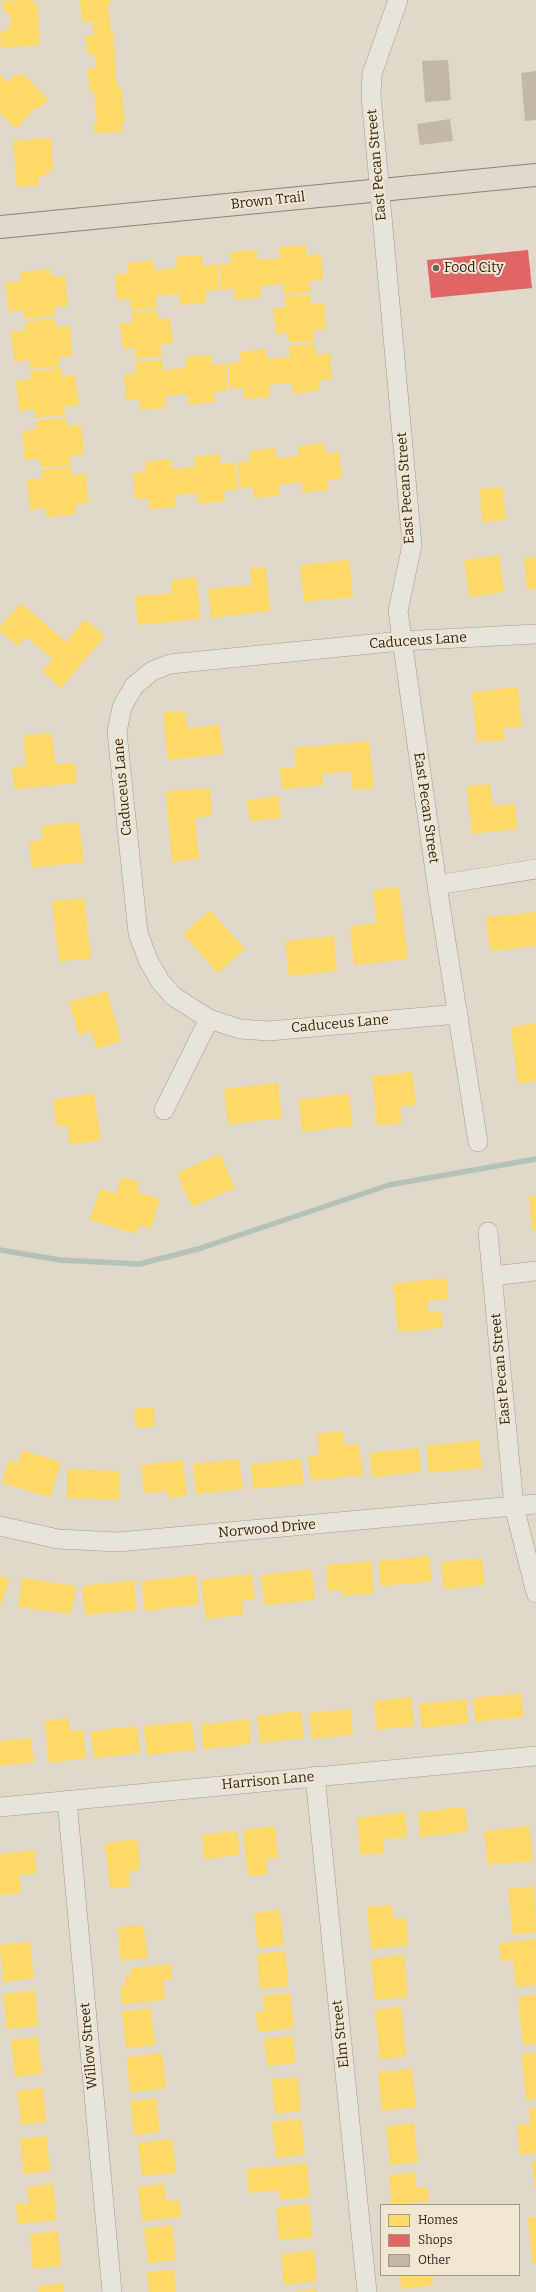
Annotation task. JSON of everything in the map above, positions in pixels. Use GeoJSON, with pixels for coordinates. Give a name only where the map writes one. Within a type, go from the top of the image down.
{"type":"FeatureCollection","features":[{"type":"Feature","properties":{"kind":"main road","name":"Brown Trail"},"geometry":{"type":"LineString","coordinates":[[0,227],[536,175]]}},
{"type":"Feature","properties":{"kind":"street","name":"East Pecan Street"},"geometry":{"type":"LineString","coordinates":[[398,0],[372,74],[371,96],[412,545],[398,611],[401,641],[437,885],[478,1142]]}},
{"type":"Feature","properties":{"kind":"street","name":"Caduceus Lane"},"geometry":{"type":"LineString","coordinates":[[458,1014],[269,1031],[240,1029],[209,1020],[173,996],[160,980],[148,960],[138,933],[117,732],[122,707],[134,686],[152,671],[170,664],[401,641],[536,634]]}},
{"type":"Feature","properties":{"kind":"street"},"geometry":{"type":"LineString","coordinates":[[437,885],[536,869]]}},
{"type":"Feature","properties":{"kind":"street"},"geometry":{"type":"LineString","coordinates":[[164,1110],[209,1020]]}},
{"type":"Feature","properties":{"kind":"street","name":"East Pecan Street"},"geometry":{"type":"LineString","coordinates":[[488,1232],[514,1506],[536,1593]]}},
{"type":"Feature","properties":{"kind":"street"},"geometry":{"type":"LineString","coordinates":[[493,1276],[536,1271]]}},
{"type":"Feature","properties":{"kind":"street","name":"Norwood Drive"},"geometry":{"type":"LineString","coordinates":[[0,1526],[58,1539],[118,1542],[536,1504]]}},
{"type":"Feature","properties":{"kind":"street","name":"Harrison Lane"},"geometry":{"type":"LineString","coordinates":[[0,1807],[536,1756]]}},
{"type":"Feature","properties":{"kind":"street","name":"Elm Street"},"geometry":{"type":"LineString","coordinates":[[315,1776],[367,2292]]}},
{"type":"Feature","properties":{"kind":"street","name":"Willow Street"},"geometry":{"type":"LineString","coordinates":[[67,1800],[112,2292]]}},
{"type":"Feature","properties":{"kind":"building: Homes"},"geometry":{"type":"Polygon","coordinates":[[[32,0],[32,2],[37,1],[40,45],[1,48],[0,31],[9,30],[9,24],[12,24],[11,16],[8,16],[8,11],[4,12],[2,1],[32,0]]]}},
{"type":"Feature","properties":{"kind":"building: Homes"},"geometry":{"type":"Polygon","coordinates":[[[80,0],[110,0],[110,5],[108,6],[111,32],[113,32],[116,80],[118,87],[121,87],[125,123],[122,123],[123,131],[114,133],[94,133],[93,123],[97,123],[94,91],[90,92],[87,69],[96,68],[95,54],[88,55],[85,35],[94,35],[92,21],[82,22],[80,0]]]}},
{"type":"Feature","properties":{"kind":"building: Homes"},"geometry":{"type":"Polygon","coordinates":[[[17,73],[20,76],[22,73],[48,99],[38,109],[36,107],[16,129],[0,113],[0,74],[8,82],[17,73]]]}},
{"type":"Feature","properties":{"kind":"building: Homes"},"geometry":{"type":"Polygon","coordinates":[[[51,138],[53,172],[45,173],[45,176],[38,177],[39,186],[17,187],[13,141],[51,138]]]}},
{"type":"Feature","properties":{"kind":"building: Homes"},"geometry":{"type":"Polygon","coordinates":[[[306,245],[306,255],[321,254],[323,280],[309,281],[310,292],[284,295],[283,284],[260,286],[261,297],[235,300],[234,289],[221,290],[219,264],[231,263],[230,252],[257,250],[257,260],[280,258],[279,247],[306,245]]]}},
{"type":"Feature","properties":{"kind":"building: Homes"},"geometry":{"type":"Polygon","coordinates":[[[202,255],[203,266],[217,264],[219,290],[205,291],[206,303],[180,305],[179,294],[156,296],[157,308],[131,310],[130,299],[117,300],[115,274],[128,273],[127,263],[153,260],[154,270],[177,268],[176,257],[202,255]]]}},
{"type":"Feature","properties":{"kind":"building: Homes"},"geometry":{"type":"Polygon","coordinates":[[[50,269],[51,277],[65,276],[68,306],[54,307],[55,316],[25,319],[24,310],[9,312],[6,282],[21,281],[20,272],[50,269]]]}},
{"type":"Feature","properties":{"kind":"building: Homes"},"geometry":{"type":"Polygon","coordinates":[[[310,295],[311,304],[324,303],[326,329],[313,330],[315,341],[289,343],[288,333],[276,334],[273,308],[286,307],[285,297],[310,295]]]}},
{"type":"Feature","properties":{"kind":"building: Homes"},"geometry":{"type":"Polygon","coordinates":[[[157,310],[158,319],[170,318],[173,344],[160,345],[162,356],[136,359],[135,348],[123,349],[120,323],[133,322],[132,312],[157,310]]]}},
{"type":"Feature","properties":{"kind":"building: Homes"},"geometry":{"type":"Polygon","coordinates":[[[56,319],[56,327],[70,326],[73,356],[59,357],[60,366],[30,369],[29,360],[14,362],[11,332],[26,330],[25,322],[56,319]]]}},
{"type":"Feature","properties":{"kind":"building: Homes"},"geometry":{"type":"Polygon","coordinates":[[[315,344],[316,355],[330,353],[332,379],[318,381],[319,391],[293,394],[292,383],[269,385],[270,397],[244,399],[243,388],[230,389],[228,363],[241,362],[240,352],[266,349],[267,359],[290,357],[289,346],[315,344]]]}},
{"type":"Feature","properties":{"kind":"building: Homes"},"geometry":{"type":"Polygon","coordinates":[[[211,355],[212,365],[226,364],[228,390],[214,392],[215,402],[189,405],[188,394],[165,396],[166,408],[140,410],[139,399],[126,400],[124,374],[136,373],[136,362],[162,360],[163,370],[186,368],[185,357],[211,355]]]}},
{"type":"Feature","properties":{"kind":"building: Homes"},"geometry":{"type":"Polygon","coordinates":[[[61,368],[62,377],[75,375],[79,405],[64,406],[65,415],[35,418],[34,409],[19,411],[16,381],[31,379],[30,371],[61,368]]]}},
{"type":"Feature","properties":{"kind":"building: Homes"},"geometry":{"type":"Polygon","coordinates":[[[66,418],[67,426],[81,425],[84,454],[70,456],[71,465],[41,468],[40,459],[25,460],[22,431],[37,429],[36,421],[66,418]]]}},
{"type":"Feature","properties":{"kind":"building: Homes"},"geometry":{"type":"Polygon","coordinates":[[[324,443],[325,454],[339,452],[342,478],[328,480],[329,490],[302,493],[302,482],[279,485],[280,496],[253,498],[253,487],[240,488],[237,462],[250,461],[249,451],[275,448],[276,458],[299,456],[298,446],[324,443]]]}},
{"type":"Feature","properties":{"kind":"building: Homes"},"geometry":{"type":"Polygon","coordinates":[[[220,454],[221,465],[235,463],[238,489],[224,491],[225,501],[198,504],[197,493],[175,495],[176,507],[149,509],[148,498],[135,499],[133,473],[146,472],[145,462],[171,459],[172,469],[195,467],[194,457],[220,454]]]}},
{"type":"Feature","properties":{"kind":"building: Homes"},"geometry":{"type":"Polygon","coordinates":[[[71,467],[72,475],[86,474],[89,503],[75,505],[76,514],[46,517],[45,508],[30,510],[27,480],[42,478],[41,470],[71,467]]]}},
{"type":"Feature","properties":{"kind":"building: Homes"},"geometry":{"type":"Polygon","coordinates":[[[503,487],[506,520],[482,522],[480,489],[503,487]]]}},
{"type":"Feature","properties":{"kind":"building: Homes"},"geometry":{"type":"Polygon","coordinates":[[[499,555],[504,592],[469,597],[464,560],[499,555]]]}},
{"type":"Feature","properties":{"kind":"building: Homes"},"geometry":{"type":"Polygon","coordinates":[[[536,557],[536,589],[527,589],[524,558],[536,557]]]}},
{"type":"Feature","properties":{"kind":"building: Homes"},"geometry":{"type":"Polygon","coordinates":[[[349,560],[353,597],[304,602],[300,565],[349,560]]]}},
{"type":"Feature","properties":{"kind":"building: Homes"},"geometry":{"type":"Polygon","coordinates":[[[266,567],[270,611],[211,618],[208,589],[252,585],[250,568],[266,567]]]}},
{"type":"Feature","properties":{"kind":"building: Homes"},"geometry":{"type":"Polygon","coordinates":[[[196,577],[201,619],[138,625],[135,596],[172,593],[171,580],[196,577]]]}},
{"type":"Feature","properties":{"kind":"building: Homes"},"geometry":{"type":"Polygon","coordinates":[[[21,603],[66,642],[85,619],[105,636],[61,688],[42,671],[53,659],[26,637],[18,646],[0,631],[0,627],[21,603]]]}},
{"type":"Feature","properties":{"kind":"building: Homes"},"geometry":{"type":"Polygon","coordinates":[[[518,687],[522,727],[504,728],[505,740],[477,742],[472,692],[518,687]]]}},
{"type":"Feature","properties":{"kind":"building: Homes"},"geometry":{"type":"Polygon","coordinates":[[[185,711],[187,728],[219,725],[223,754],[168,760],[163,713],[185,711]]]}},
{"type":"Feature","properties":{"kind":"building: Homes"},"geometry":{"type":"Polygon","coordinates":[[[52,733],[55,764],[75,763],[77,783],[14,789],[12,767],[26,766],[24,735],[52,733]]]}},
{"type":"Feature","properties":{"kind":"building: Homes"},"geometry":{"type":"Polygon","coordinates":[[[369,741],[374,788],[353,790],[351,771],[322,774],[323,785],[282,789],[280,768],[296,767],[294,748],[369,741]]]}},
{"type":"Feature","properties":{"kind":"building: Homes"},"geometry":{"type":"Polygon","coordinates":[[[490,784],[493,806],[515,804],[517,829],[472,834],[467,786],[490,784]]]}},
{"type":"Feature","properties":{"kind":"building: Homes"},"geometry":{"type":"Polygon","coordinates":[[[210,788],[212,816],[195,818],[199,859],[172,862],[166,791],[210,788]]]}},
{"type":"Feature","properties":{"kind":"building: Homes"},"geometry":{"type":"Polygon","coordinates":[[[279,796],[281,818],[250,821],[247,800],[279,796]]]}},
{"type":"Feature","properties":{"kind":"building: Homes"},"geometry":{"type":"Polygon","coordinates":[[[79,822],[84,862],[32,868],[29,842],[43,840],[41,826],[79,822]]]}},
{"type":"Feature","properties":{"kind":"building: Homes"},"geometry":{"type":"Polygon","coordinates":[[[399,887],[408,959],[354,965],[350,926],[377,923],[373,890],[399,887]]]}},
{"type":"Feature","properties":{"kind":"building: Homes"},"geometry":{"type":"Polygon","coordinates":[[[84,898],[91,958],[59,962],[52,901],[84,898]]]}},
{"type":"Feature","properties":{"kind":"building: Homes"},"geometry":{"type":"Polygon","coordinates":[[[210,910],[245,949],[218,973],[183,934],[210,910]]]}},
{"type":"Feature","properties":{"kind":"building: Homes"},"geometry":{"type":"Polygon","coordinates":[[[536,912],[536,946],[490,951],[486,917],[536,912]]]}},
{"type":"Feature","properties":{"kind":"building: Homes"},"geometry":{"type":"Polygon","coordinates":[[[334,936],[337,971],[289,976],[285,941],[334,936]]]}},
{"type":"Feature","properties":{"kind":"building: Homes"},"geometry":{"type":"Polygon","coordinates":[[[107,991],[121,1041],[97,1049],[91,1031],[79,1035],[69,1002],[107,991]]]}},
{"type":"Feature","properties":{"kind":"building: Homes"},"geometry":{"type":"Polygon","coordinates":[[[536,1023],[536,1081],[518,1084],[511,1027],[536,1023]]]}},
{"type":"Feature","properties":{"kind":"building: Homes"},"geometry":{"type":"Polygon","coordinates":[[[412,1072],[416,1105],[400,1106],[402,1123],[377,1126],[372,1076],[412,1072]]]}},
{"type":"Feature","properties":{"kind":"building: Homes"},"geometry":{"type":"Polygon","coordinates":[[[278,1083],[282,1118],[228,1124],[224,1089],[278,1083]]]}},
{"type":"Feature","properties":{"kind":"building: Homes"},"geometry":{"type":"Polygon","coordinates":[[[94,1093],[101,1140],[70,1145],[67,1125],[57,1126],[53,1100],[94,1093]]]}},
{"type":"Feature","properties":{"kind":"building: Homes"},"geometry":{"type":"Polygon","coordinates":[[[349,1094],[353,1126],[302,1132],[299,1099],[349,1094]]]}},
{"type":"Feature","properties":{"kind":"building: Homes"},"geometry":{"type":"Polygon","coordinates":[[[220,1154],[235,1188],[192,1207],[177,1173],[220,1154]]]}},
{"type":"Feature","properties":{"kind":"building: Homes"},"geometry":{"type":"Polygon","coordinates":[[[122,1177],[140,1182],[137,1192],[160,1199],[151,1229],[139,1225],[136,1234],[90,1220],[100,1189],[116,1194],[122,1177]]]}},
{"type":"Feature","properties":{"kind":"building: Homes"},"geometry":{"type":"Polygon","coordinates":[[[529,1196],[536,1196],[536,1230],[532,1230],[529,1196]]]}},
{"type":"Feature","properties":{"kind":"building: Homes"},"geometry":{"type":"Polygon","coordinates":[[[447,1278],[449,1299],[427,1301],[428,1312],[441,1311],[443,1328],[398,1332],[393,1283],[447,1278]]]}},
{"type":"Feature","properties":{"kind":"building: Homes"},"geometry":{"type":"Polygon","coordinates":[[[154,1407],[155,1426],[136,1428],[134,1409],[154,1407]]]}},
{"type":"Feature","properties":{"kind":"building: Homes"},"geometry":{"type":"Polygon","coordinates":[[[343,1431],[344,1445],[359,1444],[363,1475],[311,1481],[308,1456],[319,1455],[317,1434],[343,1431]]]}},
{"type":"Feature","properties":{"kind":"building: Homes"},"geometry":{"type":"Polygon","coordinates":[[[479,1440],[482,1468],[429,1473],[426,1446],[479,1440]]]}},
{"type":"Feature","properties":{"kind":"building: Homes"},"geometry":{"type":"Polygon","coordinates":[[[418,1448],[421,1472],[372,1477],[370,1453],[418,1448]]]}},
{"type":"Feature","properties":{"kind":"building: Homes"},"geometry":{"type":"Polygon","coordinates":[[[22,1450],[61,1462],[50,1497],[2,1483],[9,1460],[18,1463],[22,1450]]]}},
{"type":"Feature","properties":{"kind":"building: Homes"},"geometry":{"type":"Polygon","coordinates":[[[239,1459],[243,1489],[196,1494],[193,1464],[239,1459]]]}},
{"type":"Feature","properties":{"kind":"building: Homes"},"geometry":{"type":"Polygon","coordinates":[[[301,1459],[304,1484],[253,1489],[251,1464],[301,1459]]]}},
{"type":"Feature","properties":{"kind":"building: Homes"},"geometry":{"type":"Polygon","coordinates":[[[183,1460],[187,1496],[169,1498],[168,1491],[144,1493],[141,1465],[183,1460]]]}},
{"type":"Feature","properties":{"kind":"building: Homes"},"geometry":{"type":"Polygon","coordinates":[[[67,1469],[120,1471],[119,1500],[67,1498],[67,1469]]]}},
{"type":"Feature","properties":{"kind":"building: Homes"},"geometry":{"type":"Polygon","coordinates":[[[429,1556],[432,1581],[381,1586],[378,1561],[429,1556]]]}},
{"type":"Feature","properties":{"kind":"building: Homes"},"geometry":{"type":"Polygon","coordinates":[[[482,1558],[485,1585],[444,1589],[441,1562],[482,1558]]]}},
{"type":"Feature","properties":{"kind":"building: Homes"},"geometry":{"type":"Polygon","coordinates":[[[371,1561],[374,1593],[342,1596],[342,1590],[328,1591],[326,1565],[371,1561]]]}},
{"type":"Feature","properties":{"kind":"building: Homes"},"geometry":{"type":"Polygon","coordinates":[[[312,1569],[315,1600],[265,1605],[261,1575],[312,1569]]]}},
{"type":"Feature","properties":{"kind":"building: Homes"},"geometry":{"type":"Polygon","coordinates":[[[252,1574],[255,1599],[242,1601],[243,1615],[206,1619],[201,1580],[252,1574]]]}},
{"type":"Feature","properties":{"kind":"building: Homes"},"geometry":{"type":"Polygon","coordinates":[[[196,1575],[199,1604],[145,1611],[142,1581],[196,1575]]]}},
{"type":"Feature","properties":{"kind":"building: Homes"},"geometry":{"type":"Polygon","coordinates":[[[0,1576],[10,1580],[0,1607],[0,1576]]]}},
{"type":"Feature","properties":{"kind":"building: Homes"},"geometry":{"type":"Polygon","coordinates":[[[22,1578],[76,1586],[71,1614],[18,1607],[22,1578]]]}},
{"type":"Feature","properties":{"kind":"building: Homes"},"geometry":{"type":"Polygon","coordinates":[[[134,1580],[137,1610],[85,1615],[82,1586],[134,1580]]]}},
{"type":"Feature","properties":{"kind":"building: Homes"},"geometry":{"type":"Polygon","coordinates":[[[521,1693],[524,1717],[475,1722],[473,1698],[521,1693]]]}},
{"type":"Feature","properties":{"kind":"building: Homes"},"geometry":{"type":"Polygon","coordinates":[[[411,1697],[414,1726],[377,1730],[374,1701],[411,1697]]]}},
{"type":"Feature","properties":{"kind":"building: Homes"},"geometry":{"type":"Polygon","coordinates":[[[466,1699],[468,1723],[422,1728],[419,1704],[466,1699]]]}},
{"type":"Feature","properties":{"kind":"building: Homes"},"geometry":{"type":"Polygon","coordinates":[[[351,1709],[353,1735],[312,1739],[309,1713],[351,1709]]]}},
{"type":"Feature","properties":{"kind":"building: Homes"},"geometry":{"type":"Polygon","coordinates":[[[301,1711],[304,1738],[260,1743],[257,1716],[301,1711]]]}},
{"type":"Feature","properties":{"kind":"building: Homes"},"geometry":{"type":"Polygon","coordinates":[[[68,1718],[70,1731],[83,1730],[86,1758],[49,1763],[45,1721],[68,1718]]]}},
{"type":"Feature","properties":{"kind":"building: Homes"},"geometry":{"type":"Polygon","coordinates":[[[249,1719],[251,1744],[203,1749],[201,1725],[249,1719]]]}},
{"type":"Feature","properties":{"kind":"building: Homes"},"geometry":{"type":"Polygon","coordinates":[[[192,1721],[195,1750],[147,1755],[144,1726],[192,1721]]]}},
{"type":"Feature","properties":{"kind":"building: Homes"},"geometry":{"type":"Polygon","coordinates":[[[137,1726],[140,1753],[94,1758],[91,1731],[137,1726]]]}},
{"type":"Feature","properties":{"kind":"building: Homes"},"geometry":{"type":"Polygon","coordinates":[[[31,1738],[34,1762],[0,1766],[0,1741],[31,1738]]]}},
{"type":"Feature","properties":{"kind":"building: Homes"},"geometry":{"type":"Polygon","coordinates":[[[465,1807],[468,1832],[420,1837],[418,1812],[465,1807]]]}},
{"type":"Feature","properties":{"kind":"building: Homes"},"geometry":{"type":"Polygon","coordinates":[[[405,1812],[407,1837],[383,1839],[385,1853],[361,1855],[357,1818],[405,1812]]]}},
{"type":"Feature","properties":{"kind":"building: Homes"},"geometry":{"type":"Polygon","coordinates":[[[275,1826],[278,1858],[266,1859],[268,1874],[248,1876],[243,1830],[275,1826]]]}},
{"type":"Feature","properties":{"kind":"building: Homes"},"geometry":{"type":"Polygon","coordinates":[[[529,1826],[533,1861],[488,1865],[484,1831],[529,1826]]]}},
{"type":"Feature","properties":{"kind":"building: Homes"},"geometry":{"type":"Polygon","coordinates":[[[237,1831],[240,1855],[204,1859],[202,1835],[237,1831]]]}},
{"type":"Feature","properties":{"kind":"building: Homes"},"geometry":{"type":"Polygon","coordinates":[[[137,1839],[140,1870],[129,1871],[130,1887],[110,1889],[105,1843],[137,1839]]]}},
{"type":"Feature","properties":{"kind":"building: Homes"},"geometry":{"type":"Polygon","coordinates":[[[34,1850],[37,1873],[19,1875],[21,1893],[0,1895],[0,1854],[34,1850]]]}},
{"type":"Feature","properties":{"kind":"building: Homes"},"geometry":{"type":"Polygon","coordinates":[[[534,1886],[536,1932],[513,1935],[508,1889],[534,1886]]]}},
{"type":"Feature","properties":{"kind":"building: Homes"},"geometry":{"type":"Polygon","coordinates":[[[392,1905],[394,1919],[406,1918],[409,1945],[371,1949],[367,1907],[392,1905]]]}},
{"type":"Feature","properties":{"kind":"building: Homes"},"geometry":{"type":"Polygon","coordinates":[[[280,1910],[284,1945],[258,1948],[254,1913],[280,1910]]]}},
{"type":"Feature","properties":{"kind":"building: Homes"},"geometry":{"type":"Polygon","coordinates":[[[144,1925],[147,1958],[121,1961],[118,1927],[144,1925]]]}},
{"type":"Feature","properties":{"kind":"building: Homes"},"geometry":{"type":"Polygon","coordinates":[[[536,1939],[536,1985],[516,1987],[513,1960],[501,1961],[499,1943],[536,1939]]]}},
{"type":"Feature","properties":{"kind":"building: Homes"},"geometry":{"type":"Polygon","coordinates":[[[30,1942],[34,1978],[3,1982],[0,1945],[30,1942]]]}},
{"type":"Feature","properties":{"kind":"building: Homes"},"geometry":{"type":"Polygon","coordinates":[[[285,1951],[289,1986],[260,1989],[257,1954],[285,1951]]]}},
{"type":"Feature","properties":{"kind":"building: Homes"},"geometry":{"type":"Polygon","coordinates":[[[404,1955],[408,1997],[375,2000],[371,1959],[404,1955]]]}},
{"type":"Feature","properties":{"kind":"building: Homes"},"geometry":{"type":"Polygon","coordinates":[[[171,1964],[172,1979],[163,1980],[165,2000],[122,2004],[120,1986],[125,1986],[125,1975],[132,1975],[131,1968],[171,1964]]]}},
{"type":"Feature","properties":{"kind":"building: Homes"},"geometry":{"type":"Polygon","coordinates":[[[35,1991],[38,2026],[7,2029],[3,1994],[35,1991]]]}},
{"type":"Feature","properties":{"kind":"building: Homes"},"geometry":{"type":"Polygon","coordinates":[[[290,1993],[294,2028],[258,2032],[256,2012],[265,2011],[263,1996],[290,1993]]]}},
{"type":"Feature","properties":{"kind":"building: Homes"},"geometry":{"type":"Polygon","coordinates":[[[536,1995],[536,2044],[523,2045],[518,1997],[536,1995]]]}},
{"type":"Feature","properties":{"kind":"building: Homes"},"geometry":{"type":"Polygon","coordinates":[[[401,2007],[406,2056],[380,2059],[375,2010],[401,2007]]]}},
{"type":"Feature","properties":{"kind":"building: Homes"},"geometry":{"type":"Polygon","coordinates":[[[151,2008],[155,2045],[126,2049],[122,2011],[151,2008]]]}},
{"type":"Feature","properties":{"kind":"building: Homes"},"geometry":{"type":"Polygon","coordinates":[[[293,2036],[296,2063],[267,2066],[264,2039],[293,2036]]]}},
{"type":"Feature","properties":{"kind":"building: Homes"},"geometry":{"type":"Polygon","coordinates":[[[38,2037],[42,2074],[15,2077],[11,2040],[38,2037]]]}},
{"type":"Feature","properties":{"kind":"building: Homes"},"geometry":{"type":"Polygon","coordinates":[[[162,2053],[166,2088],[130,2092],[127,2057],[162,2053]]]}},
{"type":"Feature","properties":{"kind":"building: Homes"},"geometry":{"type":"Polygon","coordinates":[[[536,2053],[536,2099],[526,2100],[522,2054],[536,2053]]]}},
{"type":"Feature","properties":{"kind":"building: Homes"},"geometry":{"type":"Polygon","coordinates":[[[412,2069],[416,2107],[382,2111],[378,2072],[412,2069]]]}},
{"type":"Feature","properties":{"kind":"building: Homes"},"geometry":{"type":"Polygon","coordinates":[[[298,2077],[301,2111],[275,2114],[272,2079],[298,2077]]]}},
{"type":"Feature","properties":{"kind":"building: Homes"},"geometry":{"type":"Polygon","coordinates":[[[43,2088],[46,2122],[21,2125],[17,2091],[43,2088]]]}},
{"type":"Feature","properties":{"kind":"building: Homes"},"geometry":{"type":"Polygon","coordinates":[[[156,2098],[160,2132],[134,2135],[130,2101],[156,2098]]]}},
{"type":"Feature","properties":{"kind":"building: Homes"},"geometry":{"type":"Polygon","coordinates":[[[536,2108],[536,2153],[520,2155],[517,2125],[530,2124],[529,2109],[536,2108]]]}},
{"type":"Feature","properties":{"kind":"building: Homes"},"geometry":{"type":"Polygon","coordinates":[[[301,2119],[305,2155],[276,2158],[272,2122],[301,2119]]]}},
{"type":"Feature","properties":{"kind":"building: Homes"},"geometry":{"type":"Polygon","coordinates":[[[414,2123],[418,2162],[390,2165],[386,2126],[414,2123]]]}},
{"type":"Feature","properties":{"kind":"building: Homes"},"geometry":{"type":"Polygon","coordinates":[[[47,2136],[50,2171],[24,2174],[20,2139],[47,2136]]]}},
{"type":"Feature","properties":{"kind":"building: Homes"},"geometry":{"type":"Polygon","coordinates":[[[172,2139],[176,2173],[142,2176],[138,2143],[172,2139]]]}},
{"type":"Feature","properties":{"kind":"building: Homes"},"geometry":{"type":"Polygon","coordinates":[[[536,2161],[536,2188],[535,2188],[532,2162],[536,2161]]]}},
{"type":"Feature","properties":{"kind":"building: Homes"},"geometry":{"type":"Polygon","coordinates":[[[307,2163],[310,2197],[280,2200],[279,2190],[249,2193],[247,2169],[307,2163]]]}},
{"type":"Feature","properties":{"kind":"building: Homes"},"geometry":{"type":"Polygon","coordinates":[[[415,2172],[417,2188],[428,2187],[429,2201],[392,2204],[389,2175],[415,2172]]]}},
{"type":"Feature","properties":{"kind":"building: Homes"},"geometry":{"type":"Polygon","coordinates":[[[53,2184],[57,2220],[18,2224],[16,2204],[29,2203],[27,2187],[53,2184]]]}},
{"type":"Feature","properties":{"kind":"building: Homes"},"geometry":{"type":"Polygon","coordinates":[[[164,2184],[166,2201],[179,2200],[181,2217],[142,2221],[138,2187],[164,2184]]]}},
{"type":"Feature","properties":{"kind":"building: Homes"},"geometry":{"type":"Polygon","coordinates":[[[309,2204],[313,2237],[279,2240],[276,2207],[309,2204]]]}},
{"type":"Feature","properties":{"kind":"building: Homes"},"geometry":{"type":"Polygon","coordinates":[[[536,2217],[536,2264],[532,2264],[528,2218],[536,2217]]]}},
{"type":"Feature","properties":{"kind":"building: Homes"},"geometry":{"type":"Polygon","coordinates":[[[172,2225],[176,2260],[148,2263],[144,2228],[172,2225]]]}},
{"type":"Feature","properties":{"kind":"building: Homes"},"geometry":{"type":"Polygon","coordinates":[[[58,2231],[61,2266],[33,2269],[30,2234],[58,2231]]]}},
{"type":"Feature","properties":{"kind":"building: Homes"},"geometry":{"type":"Polygon","coordinates":[[[314,2250],[317,2281],[284,2285],[281,2254],[314,2250]]]}},
{"type":"Feature","properties":{"kind":"building: Homes"},"geometry":{"type":"Polygon","coordinates":[[[174,2270],[176,2292],[149,2292],[147,2272],[174,2270]]]}},
{"type":"Feature","properties":{"kind":"building: Homes"},"geometry":{"type":"Polygon","coordinates":[[[400,2276],[432,2276],[433,2285],[401,2289],[400,2276]]]}},
{"type":"Feature","properties":{"kind":"building: Homes"},"geometry":{"type":"Polygon","coordinates":[[[63,2283],[64,2292],[38,2292],[38,2286],[63,2283]]]}},
{"type":"Feature","properties":{"kind":"building: Homes"},"geometry":{"type":"Polygon","coordinates":[[[317,2289],[317,2292],[295,2292],[295,2291],[317,2289]]]}},
{"type":"Feature","properties":{"kind":"building: Shops"},"geometry":{"type":"Polygon","coordinates":[[[528,250],[532,288],[431,298],[427,260],[528,250]]]}},
{"type":"Feature","properties":{"kind":"building: Other"},"geometry":{"type":"Polygon","coordinates":[[[448,60],[451,100],[425,102],[422,61],[448,60]]]}},
{"type":"Feature","properties":{"kind":"building: Other"},"geometry":{"type":"Polygon","coordinates":[[[536,71],[536,120],[525,121],[521,73],[536,71]]]}},
{"type":"Feature","properties":{"kind":"building: Other"},"geometry":{"type":"Polygon","coordinates":[[[450,119],[453,141],[420,145],[417,124],[450,119]]]}},
{"type":"Feature","properties":{"kind":"waterway"},"geometry":{"type":"LineString","coordinates":[[0,1250],[60,1260],[139,1264],[198,1249],[389,1185],[536,1159]]}},
{"type":"Feature","properties":{"kind":"place","name":"Food City"},"geometry":{"type":"Point","coordinates":[436,268]}}]}
